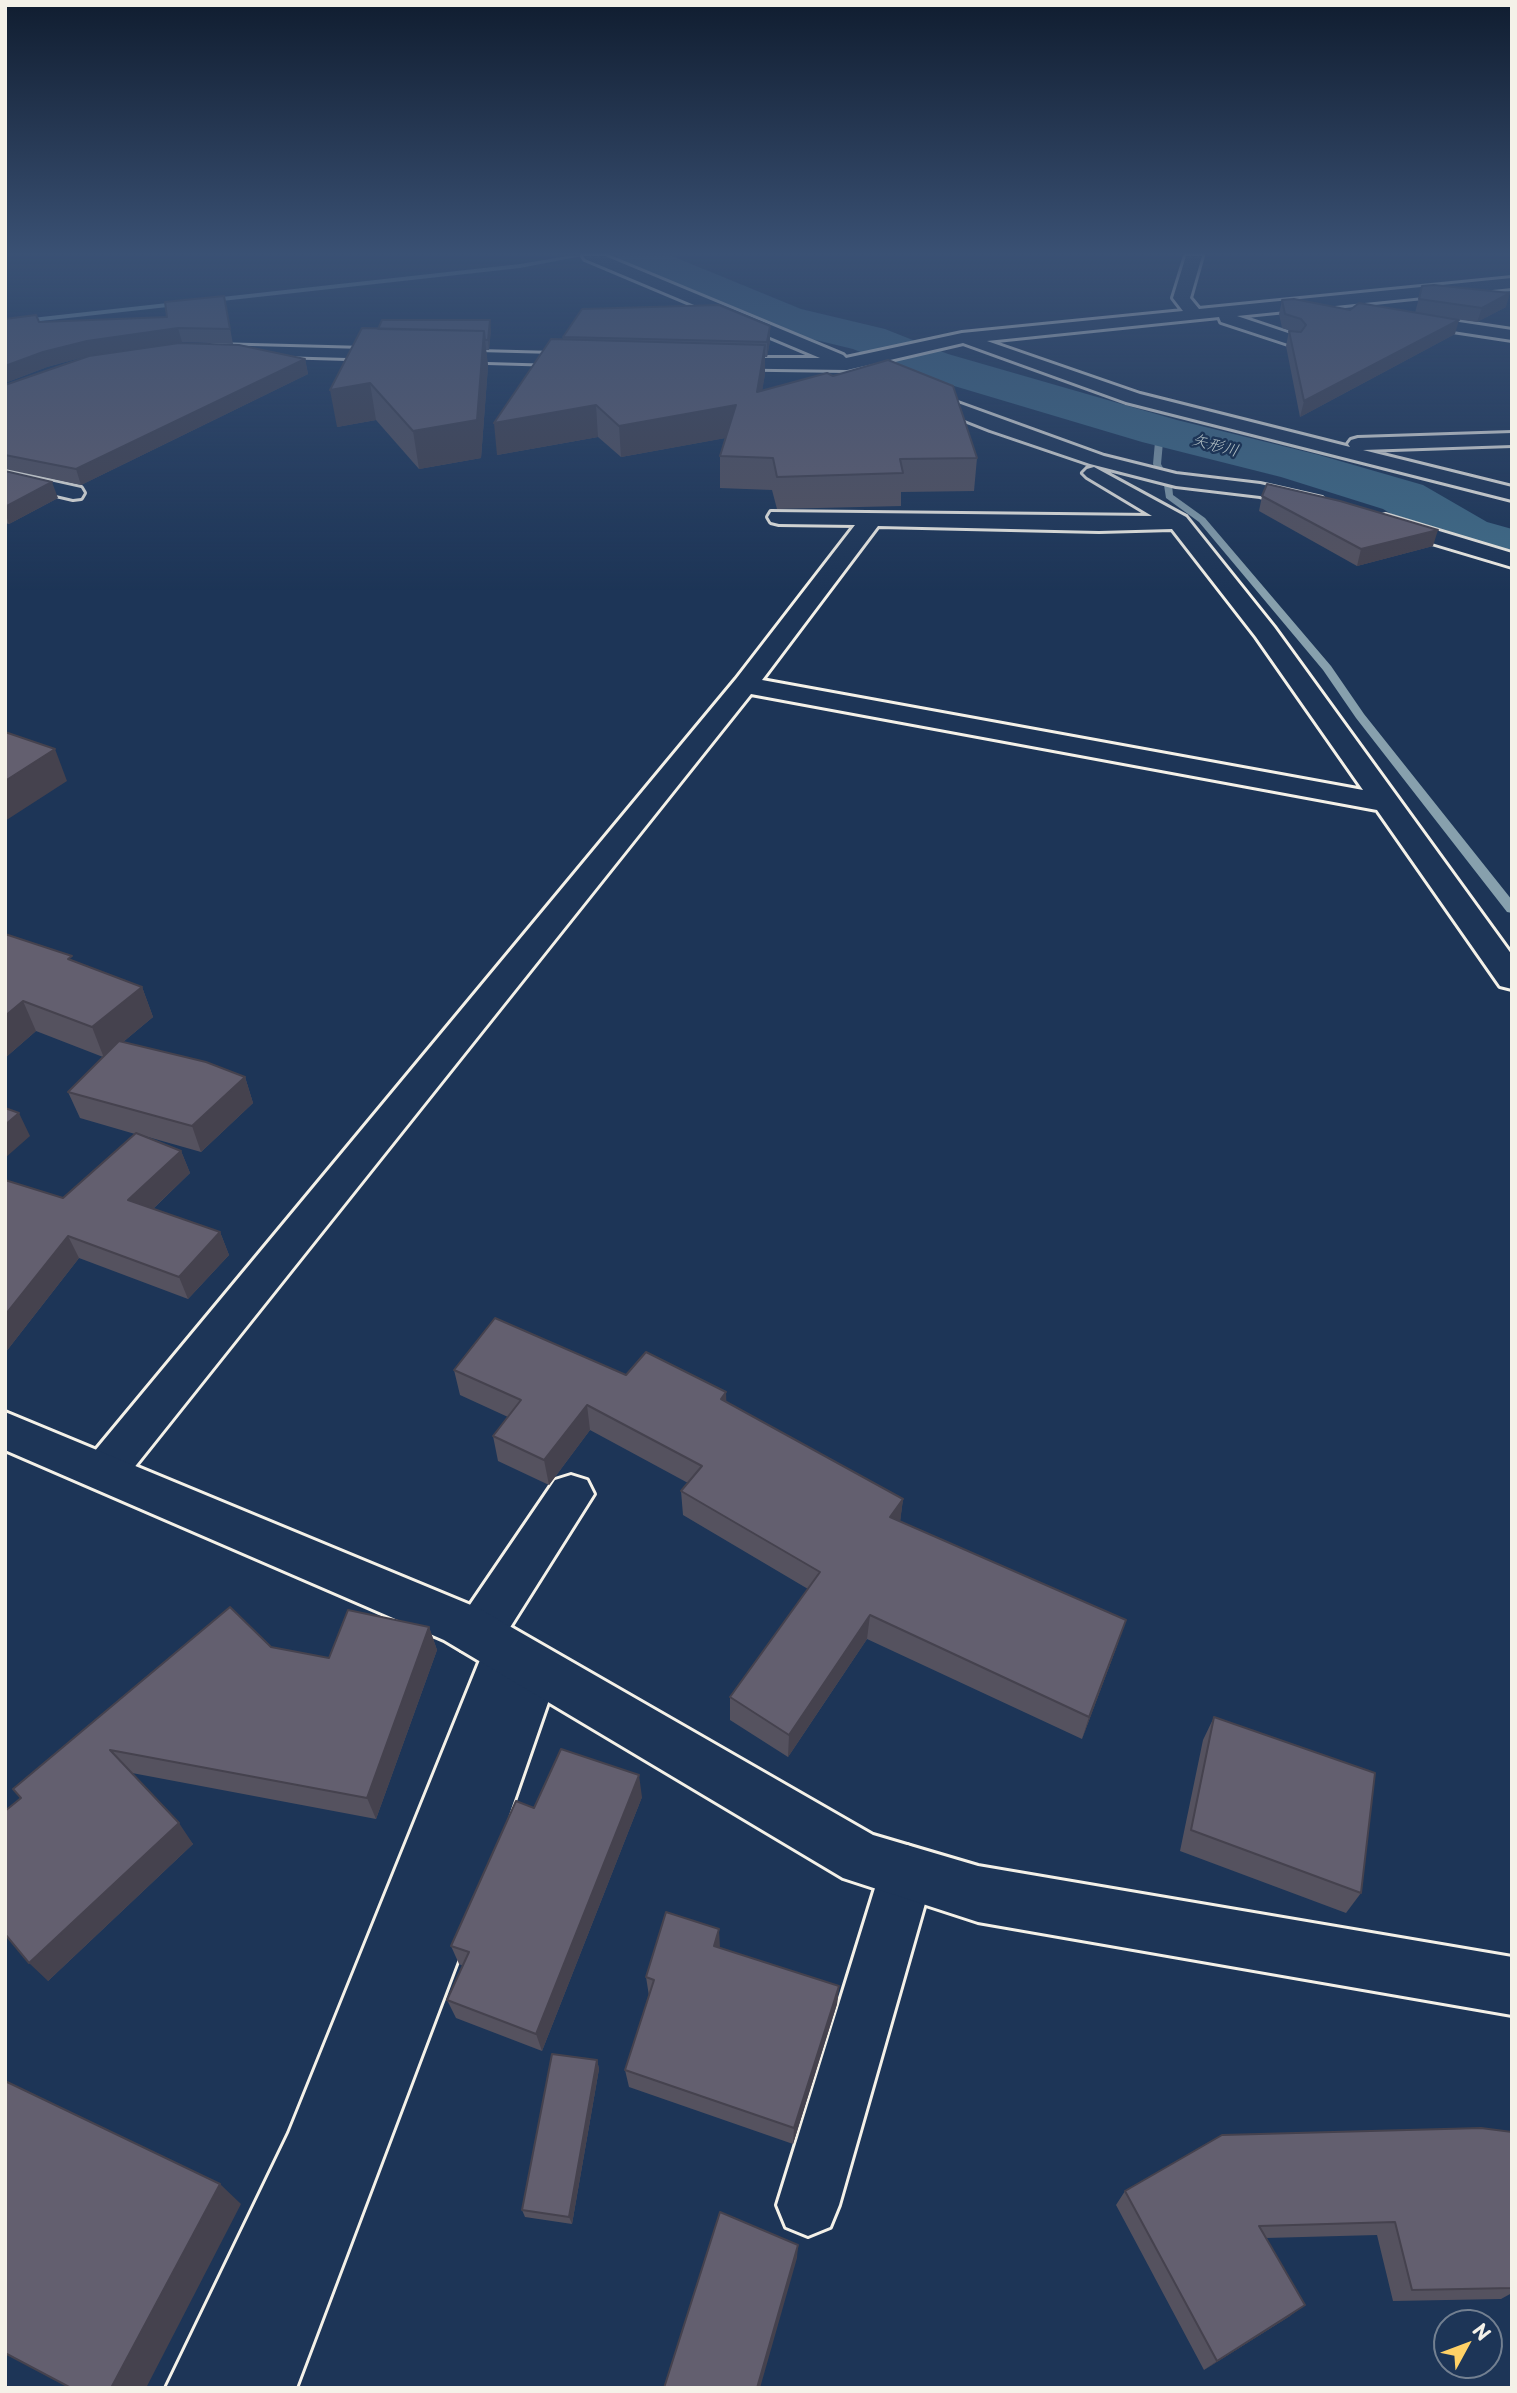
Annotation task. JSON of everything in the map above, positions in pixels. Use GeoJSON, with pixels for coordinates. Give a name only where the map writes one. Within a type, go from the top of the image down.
{"type":"FeatureCollection","features":[{"type":"Feature","properties":{"kind":"street"},"geometry":{"type":"LineString","coordinates":[[863,368],[886,381],[1028,437],[1097,460],[1177,480],[1260,490],[1331,507]]}},
{"type":"Feature","properties":{"kind":"street"},"geometry":{"type":"LineString","coordinates":[[1045,368],[1133,398],[1512,494]]}},
{"type":"Feature","properties":{"kind":"street"},"geometry":{"type":"LineString","coordinates":[[1028,437],[1178,522],[1265,632],[1512,979]]}},
{"type":"Feature","properties":{"kind":"street"},"geometry":{"type":"LineString","coordinates":[[1314,445],[1512,439]]}},
{"type":"Feature","properties":{"kind":"street"},"geometry":{"type":"LineString","coordinates":[[5,477],[73,493]]}},
{"type":"Feature","properties":{"kind":"street"},"geometry":{"type":"LineString","coordinates":[[1366,516],[1512,560]]}},
{"type":"Feature","properties":{"kind":"street"},"geometry":{"type":"LineString","coordinates":[[779,517],[1099,524],[1178,522]]}},
{"type":"Feature","properties":{"kind":"street"},"geometry":{"type":"LineString","coordinates":[[105,1471],[746,685],[872,518]]}},
{"type":"Feature","properties":{"kind":"street"},"geometry":{"type":"LineString","coordinates":[[746,685],[1390,804]]}},
{"type":"Feature","properties":{"kind":"street"},"geometry":{"type":"LineString","coordinates":[[5,1430],[105,1471],[507,1651],[862,1859],[978,1894],[1512,1986]]}},
{"type":"Feature","properties":{"kind":"street"},"geometry":{"type":"LineString","coordinates":[[200,2388],[312,2152],[571,1494]]}},
{"type":"Feature","properties":{"kind":"street"},"geometry":{"type":"LineString","coordinates":[[262,2388],[444,1922],[507,1651]]}},
{"type":"Feature","properties":{"kind":"street"},"geometry":{"type":"LineString","coordinates":[[808,2205],[907,1872]]}},
{"type":"Feature","properties":{"kind":"building"},"geometry":{"type":"Polygon","coordinates":[[[55,368],[287,368],[76,469],[5,455],[5,385],[55,368]]]}},
{"type":"Feature","properties":{"kind":"building"},"geometry":{"type":"Polygon","coordinates":[[[342,368],[481,368],[477,420],[413,431],[370,383],[330,390],[342,368]]]}},
{"type":"Feature","properties":{"kind":"building"},"geometry":{"type":"Polygon","coordinates":[[[532,368],[761,368],[757,392],[827,373],[833,376],[862,368],[907,368],[953,386],[977,458],[900,459],[903,473],[777,477],[773,458],[720,456],[736,405],[619,426],[596,405],[494,423],[532,368]]]}},
{"type":"Feature","properties":{"kind":"building"},"geometry":{"type":"Polygon","coordinates":[[[1297,368],[1368,368],[1304,401],[1297,368]]]}},
{"type":"Feature","properties":{"kind":"building"},"geometry":{"type":"Polygon","coordinates":[[[5,471],[52,482],[5,507],[5,471]]]}},
{"type":"Feature","properties":{"kind":"building"},"geometry":{"type":"Polygon","coordinates":[[[1267,484],[1340,501],[1438,530],[1361,549],[1262,496],[1267,484]]]}},
{"type":"Feature","properties":{"kind":"building"},"geometry":{"type":"Polygon","coordinates":[[[5,732],[55,749],[5,781],[5,732]]]}},
{"type":"Feature","properties":{"kind":"building"},"geometry":{"type":"Polygon","coordinates":[[[5,934],[72,956],[68,959],[142,987],[92,1027],[23,1001],[5,1016],[5,934]]]}},
{"type":"Feature","properties":{"kind":"building"},"geometry":{"type":"Polygon","coordinates":[[[119,1041],[206,1062],[245,1077],[192,1126],[68,1092],[119,1041]]]}},
{"type":"Feature","properties":{"kind":"building"},"geometry":{"type":"Polygon","coordinates":[[[5,1108],[19,1113],[5,1125],[5,1108]]]}},
{"type":"Feature","properties":{"kind":"building"},"geometry":{"type":"Polygon","coordinates":[[[136,1133],[181,1151],[128,1200],[220,1232],[179,1277],[68,1236],[5,1315],[5,1180],[63,1198],[136,1133]]]}},
{"type":"Feature","properties":{"kind":"building"},"geometry":{"type":"Polygon","coordinates":[[[495,1318],[626,1375],[646,1352],[726,1392],[721,1399],[903,1499],[890,1517],[1126,1620],[1089,1717],[870,1615],[789,1735],[730,1697],[820,1572],[681,1491],[702,1466],[587,1405],[544,1460],[493,1436],[521,1400],[454,1370],[495,1318]]]}},
{"type":"Feature","properties":{"kind":"building"},"geometry":{"type":"Polygon","coordinates":[[[230,1607],[271,1647],[329,1658],[348,1610],[429,1627],[367,1798],[110,1750],[179,1823],[29,1963],[5,1934],[5,1811],[21,1798],[13,1789],[230,1607]]]}},
{"type":"Feature","properties":{"kind":"building"},"geometry":{"type":"Polygon","coordinates":[[[1214,1717],[1375,1773],[1361,1893],[1191,1830],[1214,1717]]]}},
{"type":"Feature","properties":{"kind":"building"},"geometry":{"type":"Polygon","coordinates":[[[561,1749],[639,1775],[536,2034],[447,2000],[469,1952],[451,1946],[516,1801],[534,1808],[561,1749]]]}},
{"type":"Feature","properties":{"kind":"building"},"geometry":{"type":"Polygon","coordinates":[[[666,1912],[719,1929],[714,1946],[839,1986],[794,2128],[625,2070],[654,1980],[646,1977],[666,1912]]]}},
{"type":"Feature","properties":{"kind":"building"},"geometry":{"type":"Polygon","coordinates":[[[552,2054],[597,2060],[569,2217],[522,2210],[552,2054]]]}},
{"type":"Feature","properties":{"kind":"building"},"geometry":{"type":"Polygon","coordinates":[[[5,2081],[220,2184],[111,2388],[71,2388],[5,2353],[5,2081]]]}},
{"type":"Feature","properties":{"kind":"building"},"geometry":{"type":"Polygon","coordinates":[[[1481,2128],[1512,2132],[1512,2288],[1412,2290],[1395,2222],[1259,2226],[1305,2305],[1217,2361],[1125,2191],[1222,2135],[1481,2128]]]}},
{"type":"Feature","properties":{"kind":"building"},"geometry":{"type":"Polygon","coordinates":[[[720,2212],[798,2245],[757,2388],[664,2388],[720,2212]]]}},
{"type":"Feature","properties":{"kind":"waterway","name":"矢形川"},"geometry":{"type":"LineString","coordinates":[[944,368],[1160,431],[1300,466],[1403,497],[1466,534],[1512,547]]}},
{"type":"Feature","properties":{"kind":"waterway"},"geometry":{"type":"LineString","coordinates":[[1160,431],[1157,464],[1168,485],[1169,496],[1202,520],[1327,668],[1360,716],[1512,909]]}}]}
